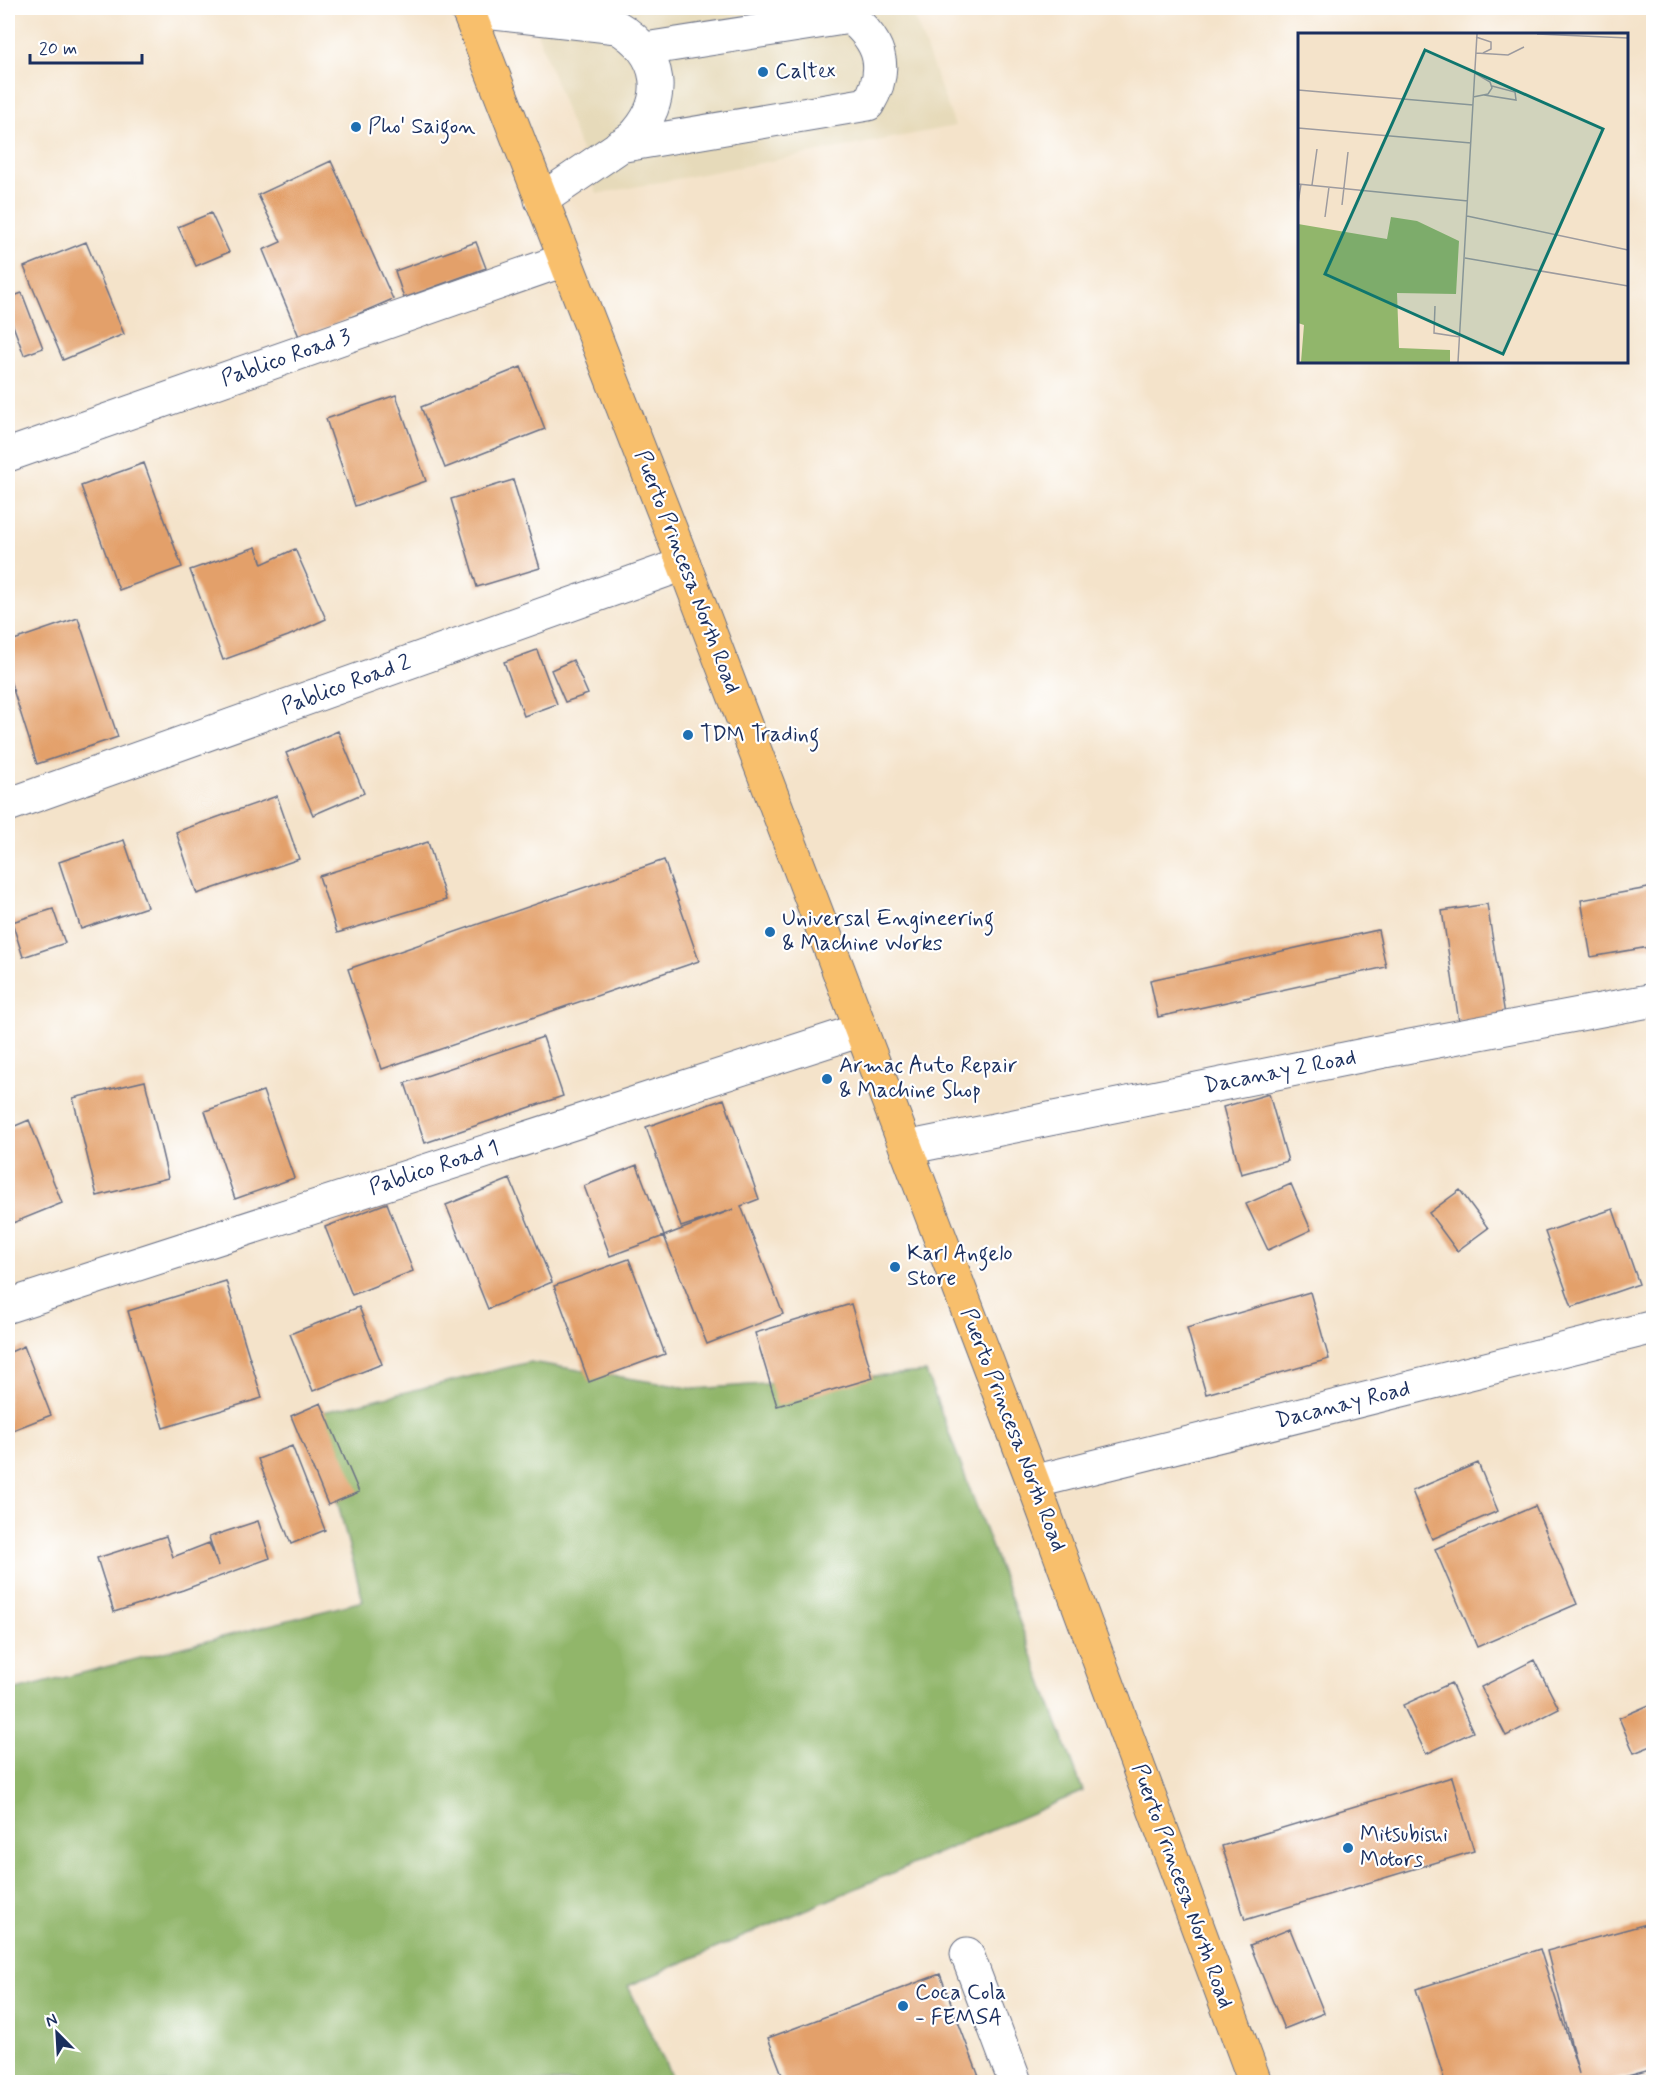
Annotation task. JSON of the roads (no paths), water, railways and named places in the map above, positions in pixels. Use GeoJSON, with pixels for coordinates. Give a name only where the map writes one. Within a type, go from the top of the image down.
{"type":"FeatureCollection","features":[{"type":"Feature","properties":{"kind":"main road","name":"Puerto Princesa North Road"},"geometry":{"type":"LineString","coordinates":[[467,9],[684,564],[1033,1482],[1255,2082]]}},
{"type":"Feature","properties":{"kind":"street"},"geometry":{"type":"LineString","coordinates":[[467,9],[617,27],[633,36],[645,50],[653,66],[656,83],[655,99],[642,127],[619,146],[541,200]]}},
{"type":"Feature","properties":{"kind":"street"},"geometry":{"type":"LineString","coordinates":[[619,146],[868,104],[880,76],[879,60],[874,43],[864,29],[849,17],[645,50]]}},
{"type":"Feature","properties":{"kind":"street","name":"Pablico Road 3"},"geometry":{"type":"LineString","coordinates":[[8,455],[564,260]]}},
{"type":"Feature","properties":{"kind":"street","name":"Pablico Road 2"},"geometry":{"type":"LineString","coordinates":[[8,806],[684,564]]}},
{"type":"Feature","properties":{"kind":"street","name":"Dacanay 2 Road"},"geometry":{"type":"LineString","coordinates":[[906,1148],[1384,1051],[1653,1000]]}},
{"type":"Feature","properties":{"kind":"street","name":"Pablico Road 1"},"geometry":{"type":"LineString","coordinates":[[8,1306],[861,1030]]}},
{"type":"Feature","properties":{"kind":"street","name":"Dacanay Road"},"geometry":{"type":"LineString","coordinates":[[1033,1482],[1653,1327]]}},
{"type":"Feature","properties":{"kind":"street"},"geometry":{"type":"LineString","coordinates":[[967,1954],[1015,2082]]}},
{"type":"Feature","properties":{"kind":"place","name":"Caltex"},"geometry":{"type":"Point","coordinates":[763,72]}},
{"type":"Feature","properties":{"kind":"place","name":"Pho' Saigon"},"geometry":{"type":"Point","coordinates":[356,127]}},
{"type":"Feature","properties":{"kind":"place","name":"TDM Trading"},"geometry":{"type":"Point","coordinates":[688,735]}},
{"type":"Feature","properties":{"kind":"place","name":"Universal Engineering & Machine Works"},"geometry":{"type":"Point","coordinates":[770,932]}},
{"type":"Feature","properties":{"kind":"place","name":"Armac Auto Repair & Machine Shop"},"geometry":{"type":"Point","coordinates":[827,1079]}},
{"type":"Feature","properties":{"kind":"place","name":"Karl Angelo Store"},"geometry":{"type":"Point","coordinates":[895,1267]}},
{"type":"Feature","properties":{"kind":"place","name":"Mitsubishi Motors"},"geometry":{"type":"Point","coordinates":[1348,1848]}},
{"type":"Feature","properties":{"kind":"place","name":"Coca Cola - FEMSA"},"geometry":{"type":"Point","coordinates":[903,2006]}}]}
